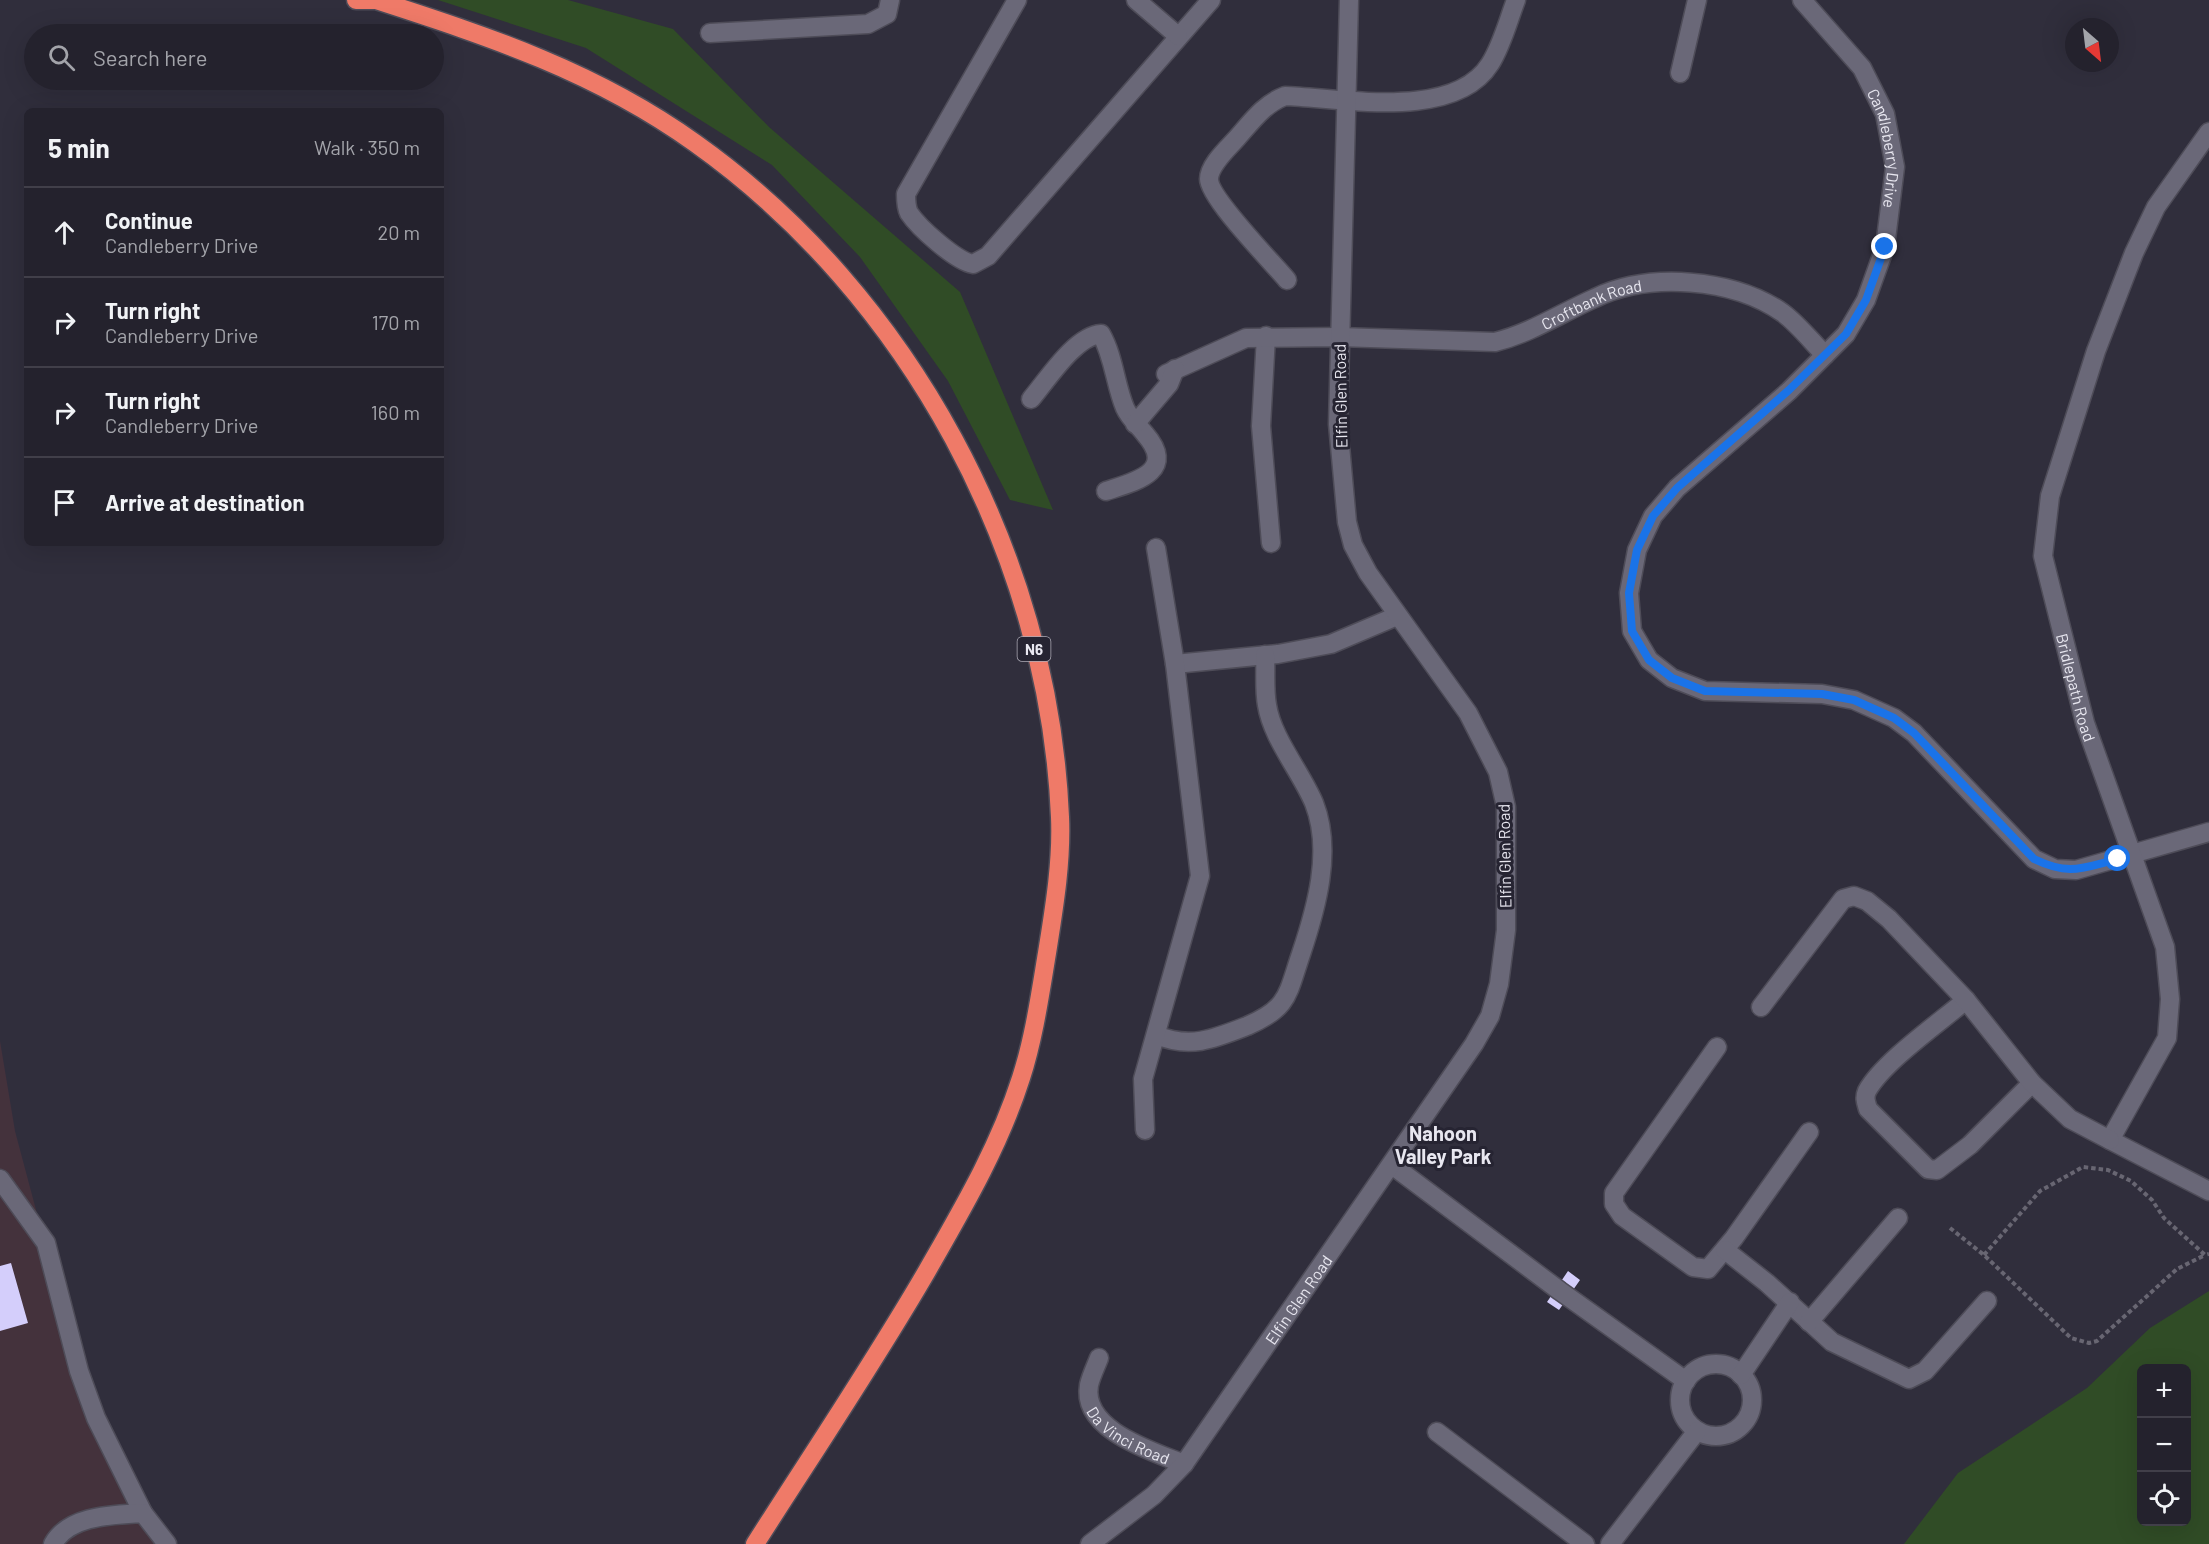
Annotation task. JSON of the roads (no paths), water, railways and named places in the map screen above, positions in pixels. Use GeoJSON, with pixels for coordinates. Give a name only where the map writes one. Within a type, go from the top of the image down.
{"type":"FeatureCollection","features":[{"type":"Feature","properties":{"kind":"highway","name":"N6"},"geometry":{"type":"LineString","coordinates":[[357,0],[376,0],[467,28],[576,73],[645,111],[693,142],[739,177],[798,228],[840,273],[888,337],[929,396],[961,454],[995,528],[1019,590],[1040,671],[1053,742],[1060,821],[1055,903],[1038,1008],[1022,1076],[999,1137],[971,1195],[898,1320],[755,1544]]}},
{"type":"Feature","properties":{"kind":"street"},"geometry":{"type":"LineString","coordinates":[[710,33],[868,24],[886,14],[890,0]]}},
{"type":"Feature","properties":{"kind":"street"},"geometry":{"type":"LineString","coordinates":[[1017,0],[906,194],[910,214],[949,252],[965,263],[973,264],[988,256],[1211,0]]}},
{"type":"Feature","properties":{"kind":"street"},"geometry":{"type":"LineString","coordinates":[[1136,0],[1178,36]]}},
{"type":"Feature","properties":{"kind":"street","name":"Elfin Glen Road"},"geometry":{"type":"LineString","coordinates":[[1090,1544],[1154,1495],[1184,1464],[1474,1044],[1490,1016],[1499,984],[1506,930],[1506,807],[1498,772],[1468,713],[1368,573],[1353,545],[1347,522],[1338,424],[1349,0]]}},
{"type":"Feature","properties":{"kind":"street"},"geometry":{"type":"LineString","coordinates":[[1287,280],[1223,206],[1209,179],[1212,170],[1254,118],[1275,99],[1285,96],[1408,102],[1434,99],[1457,92],[1477,80],[1489,65],[1516,0]]}},
{"type":"Feature","properties":{"kind":"street"},"geometry":{"type":"LineString","coordinates":[[1680,73],[1697,0]]}},
{"type":"Feature","properties":{"kind":"street","name":"Candleberry Drive"},"geometry":{"type":"LineString","coordinates":[[1802,0],[1862,68],[1885,114],[1895,167],[1885,247],[1866,300],[1846,334],[1677,488],[1653,516],[1637,550],[1629,593],[1632,631],[1649,660],[1672,678],[1705,691],[1822,694],[1873,706],[1914,733],[2034,859],[2055,869],[2076,870],[2209,832]]}},
{"type":"Feature","properties":{"kind":"street","name":"Bridlepath Road"},"geometry":{"type":"LineString","coordinates":[[2110,1140],[2167,1038],[2170,999],[2165,947],[2085,723],[2043,556],[2050,496],[2104,329],[2156,207],[2209,132]]}},
{"type":"Feature","properties":{"kind":"street","name":"Croftbank Road"},"geometry":{"type":"LineString","coordinates":[[1135,424],[1169,384],[1170,371],[1246,338],[1339,337],[1495,342],[1516,337],[1596,297],[1630,285],[1692,282],[1753,298],[1784,313],[1825,355]]}},
{"type":"Feature","properties":{"kind":"street"},"geometry":{"type":"LineString","coordinates":[[1031,399],[1078,344],[1089,335],[1101,334],[1109,349],[1126,410],[1155,450],[1156,464],[1144,479],[1106,491]]}},
{"type":"Feature","properties":{"kind":"street"},"geometry":{"type":"LineString","coordinates":[[1266,336],[1260,426],[1271,543]]}},
{"type":"Feature","properties":{"kind":"street"},"geometry":{"type":"LineString","coordinates":[[1145,1130],[1143,1079],[1200,876],[1175,664],[1156,548]]}},
{"type":"Feature","properties":{"kind":"street"},"geometry":{"type":"LineString","coordinates":[[1175,664],[1265,655],[1331,644],[1397,616]]}},
{"type":"Feature","properties":{"kind":"street"},"geometry":{"type":"LineString","coordinates":[[1156,1035],[1172,1042],[1195,1042],[1238,1029],[1275,1012],[1286,999],[1309,930],[1317,898],[1321,833],[1315,805],[1274,727],[1267,706],[1265,655]]}},
{"type":"Feature","properties":{"kind":"street"},"geometry":{"type":"LineString","coordinates":[[1761,1007],[1843,899],[1854,896],[1867,901],[1889,919],[1966,1000],[2032,1083],[2070,1119],[2209,1191]]}},
{"type":"Feature","properties":{"kind":"street"},"geometry":{"type":"LineString","coordinates":[[1966,1000],[1882,1071],[1867,1092],[1865,1100],[1868,1109],[1928,1169],[1937,1170],[1970,1145],[2032,1083]]}},
{"type":"Feature","properties":{"kind":"street"},"geometry":{"type":"LineString","coordinates":[[1717,1047],[1614,1193],[1613,1199],[1622,1216],[1693,1267],[1708,1269],[1725,1250],[1809,1132]]}},
{"type":"Feature","properties":{"kind":"street"},"geometry":{"type":"LineString","coordinates":[[1392,1165],[1560,1291],[1686,1380]]}},
{"type":"Feature","properties":{"kind":"street"},"geometry":{"type":"LineString","coordinates":[[0,1179],[46,1243],[96,1418],[143,1513],[167,1544]]}},
{"type":"Feature","properties":{"kind":"street"},"geometry":{"type":"LineString","coordinates":[[1809,1322],[1898,1218]]}},
{"type":"Feature","properties":{"kind":"street"},"geometry":{"type":"LineString","coordinates":[[1725,1250],[1790,1302],[1832,1342],[1909,1379],[1925,1371],[1987,1301]]}},
{"type":"Feature","properties":{"kind":"street"},"geometry":{"type":"LineString","coordinates":[[1741,1375],[1790,1302]]}},
{"type":"Feature","properties":{"kind":"street","name":"Da Vinci Road"},"geometry":{"type":"LineString","coordinates":[[1099,1358],[1089,1385],[1089,1399],[1095,1411],[1119,1436],[1184,1464]]}},
{"type":"Feature","properties":{"kind":"street"},"geometry":{"type":"LineString","coordinates":[[1712,1365],[1723,1365],[1741,1375],[1747,1383],[1751,1403],[1744,1422],[1737,1429],[1717,1436],[1697,1431],[1688,1424],[1680,1402],[1686,1380],[1702,1367],[1712,1365]]}},
{"type":"Feature","properties":{"kind":"street"},"geometry":{"type":"LineString","coordinates":[[1610,1544],[1697,1431]]}},
{"type":"Feature","properties":{"kind":"street"},"geometry":{"type":"LineString","coordinates":[[1437,1432],[1585,1544]]}},
{"type":"Feature","properties":{"kind":"street"},"geometry":{"type":"LineString","coordinates":[[53,1544],[65,1529],[96,1517],[143,1513]]}},
{"type":"Feature","properties":{"kind":"district","name":"Nahoon Valley Park"},"geometry":{"type":"Point","coordinates":[1443,1144]}}]}
